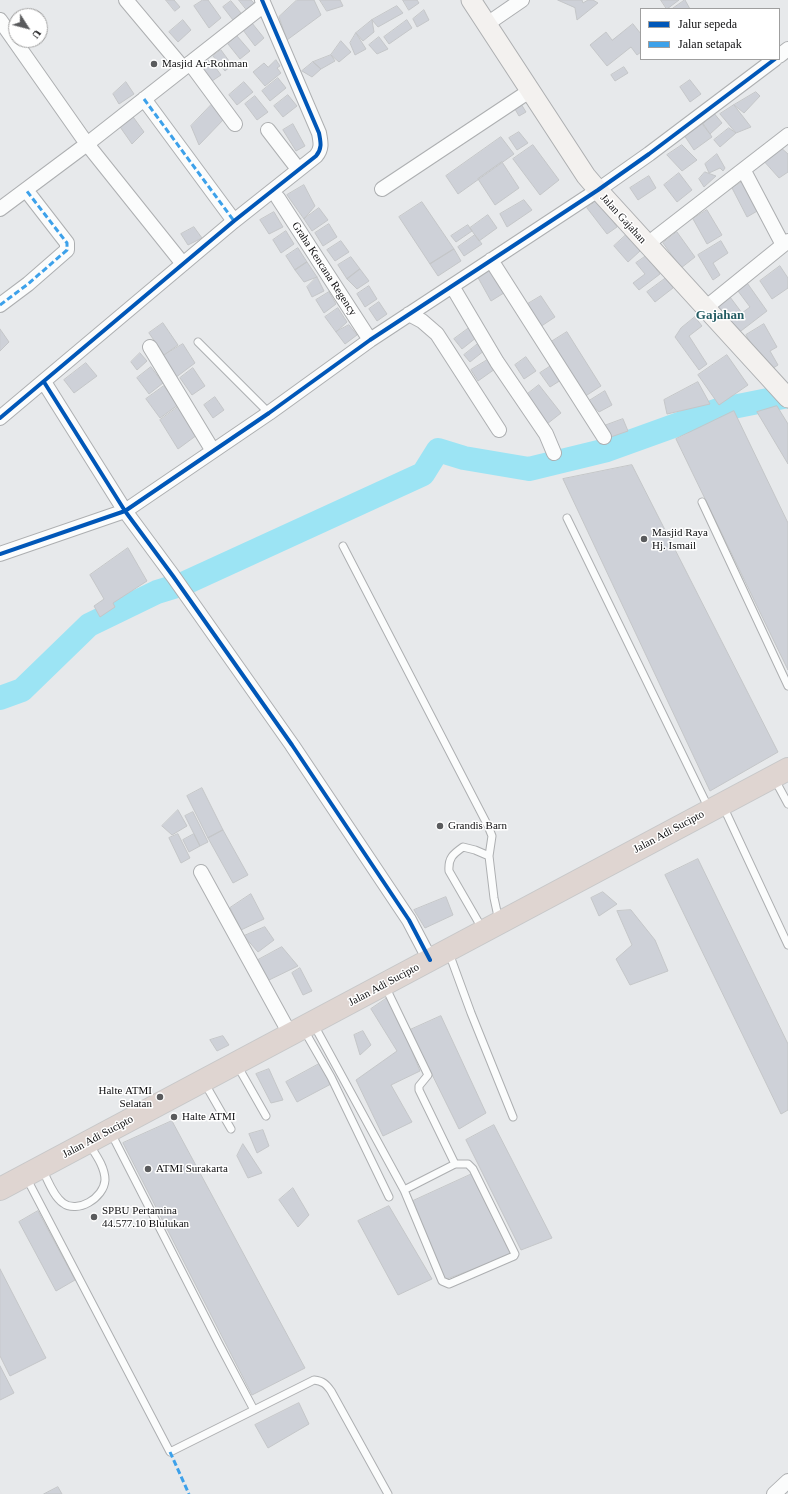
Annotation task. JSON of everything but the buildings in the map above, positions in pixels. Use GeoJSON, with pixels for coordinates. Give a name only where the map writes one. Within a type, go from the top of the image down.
{"type":"FeatureCollection","features":[{"type":"Feature","properties":{"kind":"highway","name":"Jalan Adi Sucipto"},"geometry":{"type":"LineString","coordinates":[[0,1189],[781,773]]}},
{"type":"Feature","properties":{"kind":"street"},"geometry":{"type":"LineString","coordinates":[[126,0],[186,65],[234,124]]}},
{"type":"Feature","properties":{"kind":"street","name":"Jalan Gajahan"},"geometry":{"type":"LineString","coordinates":[[471,0],[586,176],[704,309],[783,393]]}},
{"type":"Feature","properties":{"kind":"street"},"geometry":{"type":"LineString","coordinates":[[487,24],[522,0]]}},
{"type":"Feature","properties":{"kind":"street"},"geometry":{"type":"LineString","coordinates":[[0,209],[87,144],[263,2],[319,133],[321,143],[320,151],[316,156],[234,221],[44,382],[2,412]]}},
{"type":"Feature","properties":{"kind":"street"},"geometry":{"type":"LineString","coordinates":[[0,21],[87,144],[183,264]]}},
{"type":"Feature","properties":{"kind":"street"},"geometry":{"type":"LineString","coordinates":[[0,554],[124,511],[269,413],[370,340],[598,190],[774,60]]}},
{"type":"Feature","properties":{"kind":"street"},"geometry":{"type":"LineString","coordinates":[[382,189],[530,90]]}},
{"type":"Feature","properties":{"kind":"street"},"geometry":{"type":"LineString","coordinates":[[144,99],[234,221]]}},
{"type":"Feature","properties":{"kind":"street"},"geometry":{"type":"LineString","coordinates":[[268,130],[298,169]]}},
{"type":"Feature","properties":{"kind":"street"},"geometry":{"type":"LineString","coordinates":[[646,245],[788,135]]}},
{"type":"Feature","properties":{"kind":"street"},"geometry":{"type":"LineString","coordinates":[[704,309],[786,243],[744,170]]}},
{"type":"Feature","properties":{"kind":"street"},"geometry":{"type":"LineString","coordinates":[[0,305],[28,284],[67,250],[67,243],[26,190]]}},
{"type":"Feature","properties":{"kind":"street","name":"Graha Kencana Regency"},"geometry":{"type":"LineString","coordinates":[[278,198],[370,340]]}},
{"type":"Feature","properties":{"kind":"street"},"geometry":{"type":"LineString","coordinates":[[491,260],[604,437]]}},
{"type":"Feature","properties":{"kind":"street"},"geometry":{"type":"LineString","coordinates":[[452,286],[497,362],[546,434],[554,453]]}},
{"type":"Feature","properties":{"kind":"street"},"geometry":{"type":"LineString","coordinates":[[409,314],[422,321],[437,334],[499,430]]}},
{"type":"Feature","properties":{"kind":"street"},"geometry":{"type":"LineString","coordinates":[[150,347],[213,451]]}},
{"type":"Feature","properties":{"kind":"street"},"geometry":{"type":"LineString","coordinates":[[44,382],[124,511],[173,576],[292,745],[420,939],[439,955]]}},
{"type":"Feature","properties":{"kind":"street"},"geometry":{"type":"LineString","coordinates":[[201,872],[302,1028]]}},
{"type":"Feature","properties":{"kind":"street"},"geometry":{"type":"LineString","coordinates":[[774,1494],[788,1481]]}},
{"type":"Feature","properties":{"kind":"lane"},"geometry":{"type":"LineString","coordinates":[[198,342],[269,413]]}},
{"type":"Feature","properties":{"kind":"lane"},"geometry":{"type":"LineString","coordinates":[[702,502],[788,686]]}},
{"type":"Feature","properties":{"kind":"lane"},"geometry":{"type":"LineString","coordinates":[[567,518],[788,945]]}},
{"type":"Feature","properties":{"kind":"lane"},"geometry":{"type":"LineString","coordinates":[[343,546],[492,836],[489,856],[494,898],[492,927]]}},
{"type":"Feature","properties":{"kind":"lane"},"geometry":{"type":"LineString","coordinates":[[781,773],[788,804]]}},
{"type":"Feature","properties":{"kind":"lane"},"geometry":{"type":"LineString","coordinates":[[489,856],[463,847],[451,856],[448,862],[448,871],[492,927]]}},
{"type":"Feature","properties":{"kind":"lane"},"geometry":{"type":"LineString","coordinates":[[439,955],[471,1013],[513,1117]]}},
{"type":"Feature","properties":{"kind":"lane"},"geometry":{"type":"LineString","coordinates":[[384,984],[428,1075],[418,1088],[455,1164]]}},
{"type":"Feature","properties":{"kind":"lane"},"geometry":{"type":"LineString","coordinates":[[302,1028],[404,1190],[442,1281],[449,1284],[512,1258],[515,1254],[473,1169],[468,1164],[455,1164],[404,1190]]}},
{"type":"Feature","properties":{"kind":"lane"},"geometry":{"type":"LineString","coordinates":[[302,1028],[331,1077],[389,1196]]}},
{"type":"Feature","properties":{"kind":"lane"},"geometry":{"type":"LineString","coordinates":[[236,1064],[266,1116]]}},
{"type":"Feature","properties":{"kind":"lane"},"geometry":{"type":"LineString","coordinates":[[203,1081],[231,1129]]}},
{"type":"Feature","properties":{"kind":"lane"},"geometry":{"type":"LineString","coordinates":[[110,1131],[254,1410]]}},
{"type":"Feature","properties":{"kind":"lane"},"geometry":{"type":"LineString","coordinates":[[33,1171],[62,1203],[75,1207],[86,1203],[98,1194],[104,1184],[105,1179],[99,1161],[88,1142]]}},
{"type":"Feature","properties":{"kind":"lane"},"geometry":{"type":"LineString","coordinates":[[33,1171],[170,1452],[314,1380],[321,1381],[326,1384],[388,1494]]}},
{"type":"Feature","properties":{"kind":"waterway"},"geometry":{"type":"LineString","coordinates":[[0,698],[22,690],[89,625],[157,592],[183,584],[423,474],[438,450],[464,458],[529,469],[607,450],[718,410],[788,396]]}},
{"type":"Feature","properties":{"kind":"marked path"},"geometry":{"type":"LineString","coordinates":[[144,99],[234,221]]}},
{"type":"Feature","properties":{"kind":"marked path"},"geometry":{"type":"LineString","coordinates":[[0,305],[28,284],[67,250],[67,243],[26,190]]}},
{"type":"Feature","properties":{"kind":"marked path"},"geometry":{"type":"LineString","coordinates":[[170,1452],[189,1494]]}},
{"type":"Feature","properties":{"kind":"cycle path"},"geometry":{"type":"LineString","coordinates":[[0,418],[234,221],[318,153],[320,146],[319,133],[262,0]]}},
{"type":"Feature","properties":{"kind":"cycle path"},"geometry":{"type":"LineString","coordinates":[[0,554],[125,511],[269,413],[370,340],[598,190],[649,154],[774,60]]}},
{"type":"Feature","properties":{"kind":"cycle path"},"geometry":{"type":"LineString","coordinates":[[44,382],[125,511],[173,576],[292,745],[409,920],[430,960]]}},
{"type":"Feature","properties":{"kind":"place","name":"Masjid Ar-Rohman"},"geometry":{"type":"Point","coordinates":[154,64]}},
{"type":"Feature","properties":{"kind":"place","name":"Masjid Raya Hj. Ismail"},"geometry":{"type":"Point","coordinates":[644,539]}},
{"type":"Feature","properties":{"kind":"place","name":"Grandis Barn"},"geometry":{"type":"Point","coordinates":[440,826]}},
{"type":"Feature","properties":{"kind":"place","name":"Halte ATMI Selatan"},"geometry":{"type":"Point","coordinates":[160,1097]}},
{"type":"Feature","properties":{"kind":"place","name":"Halte ATMI"},"geometry":{"type":"Point","coordinates":[174,1117]}},
{"type":"Feature","properties":{"kind":"place","name":"ATMI Surakarta"},"geometry":{"type":"Point","coordinates":[148,1169]}},
{"type":"Feature","properties":{"kind":"place","name":"SPBU Pertamina 44.577.10 Blulukan"},"geometry":{"type":"Point","coordinates":[94,1217]}},
{"type":"Feature","properties":{"kind":"district","name":"Gajahan"},"geometry":{"type":"Point","coordinates":[720,316]}}]}
